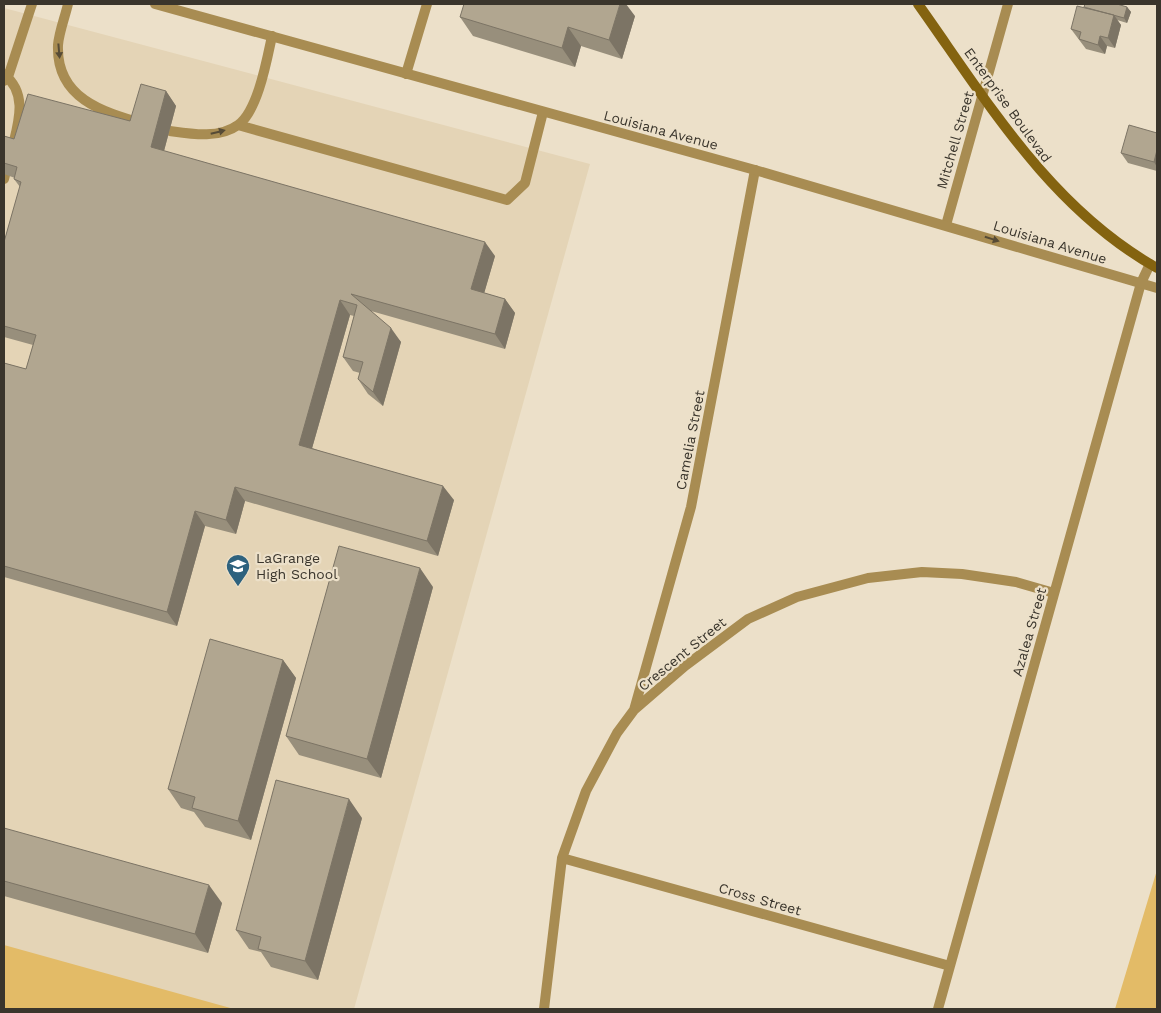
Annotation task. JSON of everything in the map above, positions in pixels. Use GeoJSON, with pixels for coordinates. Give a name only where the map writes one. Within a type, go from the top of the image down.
{"type":"FeatureCollection","features":[{"type":"Feature","properties":{"kind":"main road","name":"Enterprise Boulevad"},"geometry":{"type":"LineString","coordinates":[[918,4],[1006,129],[1038,170],[1062,195],[1114,240],[1154,266]]}},
{"type":"Feature","properties":{"kind":"street"},"geometry":{"type":"LineString","coordinates":[[12,150],[21,112],[18,92],[5,77],[32,4]]}},
{"type":"Feature","properties":{"kind":"street"},"geometry":{"type":"LineString","coordinates":[[68,4],[58,45],[62,77],[82,99],[110,114],[144,124]]}},
{"type":"Feature","properties":{"kind":"street","name":"Louisiana Avenue"},"geometry":{"type":"LineString","coordinates":[[156,4],[754,170],[1157,288]]}},
{"type":"Feature","properties":{"kind":"street"},"geometry":{"type":"LineString","coordinates":[[406,74],[427,4]]}},
{"type":"Feature","properties":{"kind":"street","name":"Mitchell Street"},"geometry":{"type":"LineString","coordinates":[[946,225],[1008,4]]}},
{"type":"Feature","properties":{"kind":"street"},"geometry":{"type":"LineString","coordinates":[[170,131],[195,135],[216,133],[238,125],[252,105],[262,83],[272,36]]}},
{"type":"Feature","properties":{"kind":"street"},"geometry":{"type":"LineString","coordinates":[[238,125],[507,200],[525,183],[543,112]]}},
{"type":"Feature","properties":{"kind":"street","name":"Camelia Street"},"geometry":{"type":"LineString","coordinates":[[634,710],[691,507],[754,170]]}},
{"type":"Feature","properties":{"kind":"street","name":"Azalea Street"},"geometry":{"type":"LineString","coordinates":[[938,1009],[1141,283],[1154,266]]}},
{"type":"Feature","properties":{"kind":"street","name":"Crescent Street"},"geometry":{"type":"LineString","coordinates":[[544,1009],[562,858],[586,792],[617,733],[634,710],[685,666],[748,619],[797,597],[829,586],[868,578],[922,572],[962,574],[1016,582],[1054,593]]}},
{"type":"Feature","properties":{"kind":"street","name":"Cross Street"},"geometry":{"type":"LineString","coordinates":[[562,858],[950,966]]}},
{"type":"Feature","properties":{"kind":"shaded area","name":"LaGrange High School"},"geometry":{"type":"Polygon","coordinates":[[[4,8],[590,164],[354,1009],[4,1009],[4,8]]]}},
{"type":"Feature","properties":{"kind":"shaded area"},"geometry":{"type":"Polygon","coordinates":[[[1157,870],[1157,1009],[1115,1009],[1157,870]]]}},
{"type":"Feature","properties":{"kind":"shaded area"},"geometry":{"type":"Polygon","coordinates":[[[4,945],[234,1009],[4,1009],[4,945]]]}},
{"type":"Feature","properties":{"kind":"building"},"geometry":{"type":"Polygon","coordinates":[[[464,4],[620,4],[609,40],[568,27],[562,48],[460,17],[464,4]]]}},
{"type":"Feature","properties":{"kind":"building"},"geometry":{"type":"Polygon","coordinates":[[[1085,4],[1117,4],[1127,7],[1124,18],[1084,7],[1085,4]]]}},
{"type":"Feature","properties":{"kind":"building"},"geometry":{"type":"Polygon","coordinates":[[[1077,6],[1114,15],[1108,38],[1100,36],[1098,45],[1079,39],[1081,32],[1071,29],[1077,6]]]}},
{"type":"Feature","properties":{"kind":"building"},"geometry":{"type":"Polygon","coordinates":[[[141,84],[166,91],[151,147],[485,242],[471,289],[505,299],[495,334],[351,294],[391,328],[373,392],[358,379],[363,362],[343,357],[357,305],[340,300],[299,445],[443,486],[427,541],[235,487],[226,520],[195,511],[167,612],[4,566],[4,363],[26,369],[36,335],[4,326],[4,242],[21,182],[14,179],[17,167],[4,163],[4,136],[14,139],[28,94],[130,121],[141,84]]]}},
{"type":"Feature","properties":{"kind":"building"},"geometry":{"type":"Polygon","coordinates":[[[1129,125],[1157,133],[1157,150],[1154,162],[1121,153],[1129,125]]]}},
{"type":"Feature","properties":{"kind":"building"},"geometry":{"type":"Polygon","coordinates":[[[339,546],[420,568],[367,759],[286,736],[339,546]]]}},
{"type":"Feature","properties":{"kind":"building"},"geometry":{"type":"Polygon","coordinates":[[[210,639],[283,660],[238,821],[192,808],[195,797],[168,789],[210,639]]]}},
{"type":"Feature","properties":{"kind":"building"},"geometry":{"type":"Polygon","coordinates":[[[276,780],[349,799],[305,961],[258,949],[261,937],[236,930],[276,780]]]}},
{"type":"Feature","properties":{"kind":"building"},"geometry":{"type":"Polygon","coordinates":[[[4,828],[209,885],[195,934],[4,881],[4,828]]]}},
{"type":"Feature","properties":{"kind":"place","name":"LaGrange High School"},"geometry":{"type":"Point","coordinates":[238,587]}}]}
